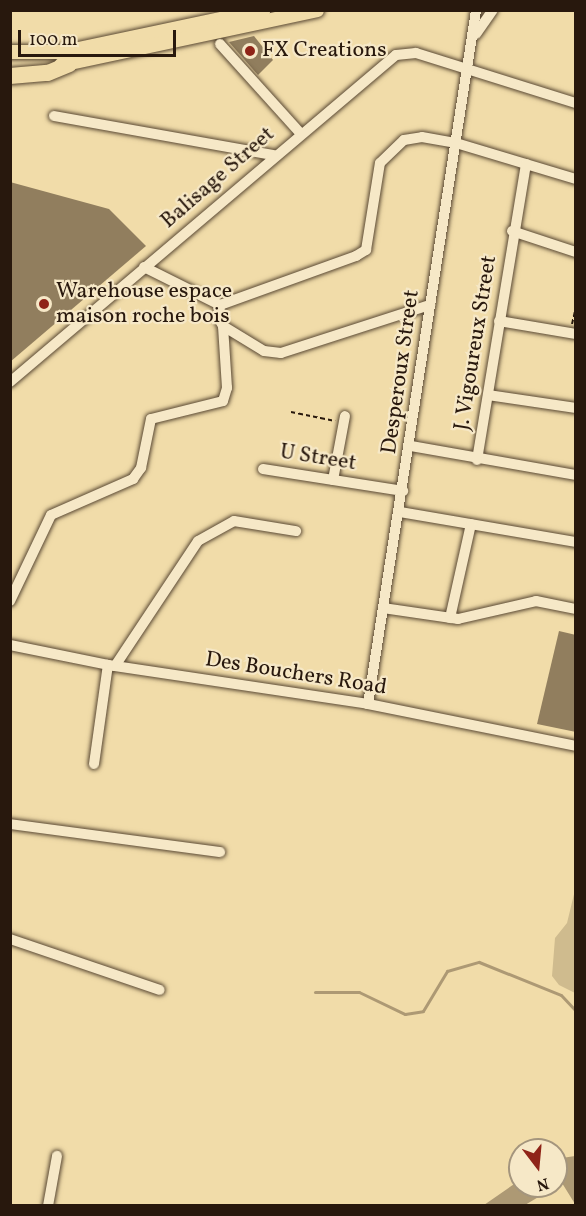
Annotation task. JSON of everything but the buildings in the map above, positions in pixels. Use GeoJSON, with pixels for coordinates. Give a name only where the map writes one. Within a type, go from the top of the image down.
{"type":"FeatureCollection","features":[{"type":"Feature","properties":{"kind":"highway"},"geometry":{"type":"LineString","coordinates":[[10,75],[48,73],[69,64]]}},
{"type":"Feature","properties":{"kind":"main road"},"geometry":{"type":"LineString","coordinates":[[10,52],[64,52],[264,10]]}},
{"type":"Feature","properties":{"kind":"main road"},"geometry":{"type":"LineString","coordinates":[[10,68],[69,64],[317,10]]}},
{"type":"Feature","properties":{"kind":"street","name":"Desperoux Street"},"geometry":{"type":"LineString","coordinates":[[368,704],[411,446],[430,305],[469,68],[476,10]]}},
{"type":"Feature","properties":{"kind":"street"},"geometry":{"type":"LineString","coordinates":[[471,45],[480,25],[493,10]]}},
{"type":"Feature","properties":{"kind":"street"},"geometry":{"type":"LineString","coordinates":[[220,44],[300,133]]}},
{"type":"Feature","properties":{"kind":"street","name":"Balisage Street"},"geometry":{"type":"LineString","coordinates":[[10,382],[274,155],[396,55],[416,53],[576,103]]}},
{"type":"Feature","properties":{"kind":"street"},"geometry":{"type":"LineString","coordinates":[[54,116],[274,155]]}},
{"type":"Feature","properties":{"kind":"street"},"geometry":{"type":"LineString","coordinates":[[144,267],[220,305],[366,250],[380,163],[404,140],[422,137],[456,143],[576,179]]}},
{"type":"Feature","properties":{"kind":"street","name":"J. Vigoureux Street"},"geometry":{"type":"LineString","coordinates":[[477,460],[512,231],[526,164]]}},
{"type":"Feature","properties":{"kind":"street"},"geometry":{"type":"LineString","coordinates":[[512,231],[576,252]]}},
{"type":"Feature","properties":{"kind":"street"},"geometry":{"type":"LineString","coordinates":[[220,305],[219,319],[224,326],[264,351],[292,352],[430,305]]}},
{"type":"Feature","properties":{"kind":"street"},"geometry":{"type":"LineString","coordinates":[[499,321],[573,333]]}},
{"type":"Feature","properties":{"kind":"street"},"geometry":{"type":"LineString","coordinates":[[10,601],[51,515],[60,508],[133,479],[141,468],[151,419],[223,400],[227,388],[224,326]]}},
{"type":"Feature","properties":{"kind":"street"},"geometry":{"type":"LineString","coordinates":[[488,395],[576,408]]}},
{"type":"Feature","properties":{"kind":"street"},"geometry":{"type":"LineString","coordinates":[[333,480],[344,420]]}},
{"type":"Feature","properties":{"kind":"street"},"geometry":{"type":"LineString","coordinates":[[411,446],[477,460],[576,475]]}},
{"type":"Feature","properties":{"kind":"street","name":"U Street"},"geometry":{"type":"LineString","coordinates":[[263,469],[403,491]]}},
{"type":"Feature","properties":{"kind":"street"},"geometry":{"type":"LineString","coordinates":[[399,512],[576,542]]}},
{"type":"Feature","properties":{"kind":"street"},"geometry":{"type":"LineString","coordinates":[[94,764],[111,665],[198,541],[234,521],[296,531]]}},
{"type":"Feature","properties":{"kind":"street"},"geometry":{"type":"LineString","coordinates":[[450,618],[471,524]]}},
{"type":"Feature","properties":{"kind":"street"},"geometry":{"type":"LineString","coordinates":[[383,608],[450,618],[536,601],[576,609]]}},
{"type":"Feature","properties":{"kind":"street","name":"Des Bouchers Road"},"geometry":{"type":"LineString","coordinates":[[10,645],[111,665],[368,704],[576,746]]}},
{"type":"Feature","properties":{"kind":"street"},"geometry":{"type":"LineString","coordinates":[[10,824],[220,852]]}},
{"type":"Feature","properties":{"kind":"street"},"geometry":{"type":"LineString","coordinates":[[10,939],[160,990]]}},
{"type":"Feature","properties":{"kind":"street"},"geometry":{"type":"LineString","coordinates":[[48,1206],[57,1156]]}},
{"type":"Feature","properties":{"kind":"path"},"geometry":{"type":"LineString","coordinates":[[573,333],[576,278]]}},
{"type":"Feature","properties":{"kind":"path"},"geometry":{"type":"LineString","coordinates":[[291,412],[344,420]]}},
{"type":"Feature","properties":{"kind":"shaded area"},"geometry":{"type":"Polygon","coordinates":[[[575,890],[575,993],[559,985],[552,976],[555,938],[567,923],[575,890]]]}},
{"type":"Feature","properties":{"kind":"shaded area"},"geometry":{"type":"Polygon","coordinates":[[[575,1156],[575,1204],[568,1193],[568,1157],[575,1156]]]}},
{"type":"Feature","properties":{"kind":"shaded area"},"geometry":{"type":"Polygon","coordinates":[[[508,1188],[508,1198],[537,1198],[525,1205],[484,1205],[508,1188]]]}},
{"type":"Feature","properties":{"kind":"waterway"},"geometry":{"type":"LineString","coordinates":[[315,992],[359,992],[405,1014],[423,1011],[447,971],[479,962],[561,995],[576,1011]]}},
{"type":"Feature","properties":{"kind":"place","name":"FX Creations"},"geometry":{"type":"Point","coordinates":[250,51]}},
{"type":"Feature","properties":{"kind":"place","name":"Warehouse espace maison roche bois"},"geometry":{"type":"Point","coordinates":[44,304]}}]}
